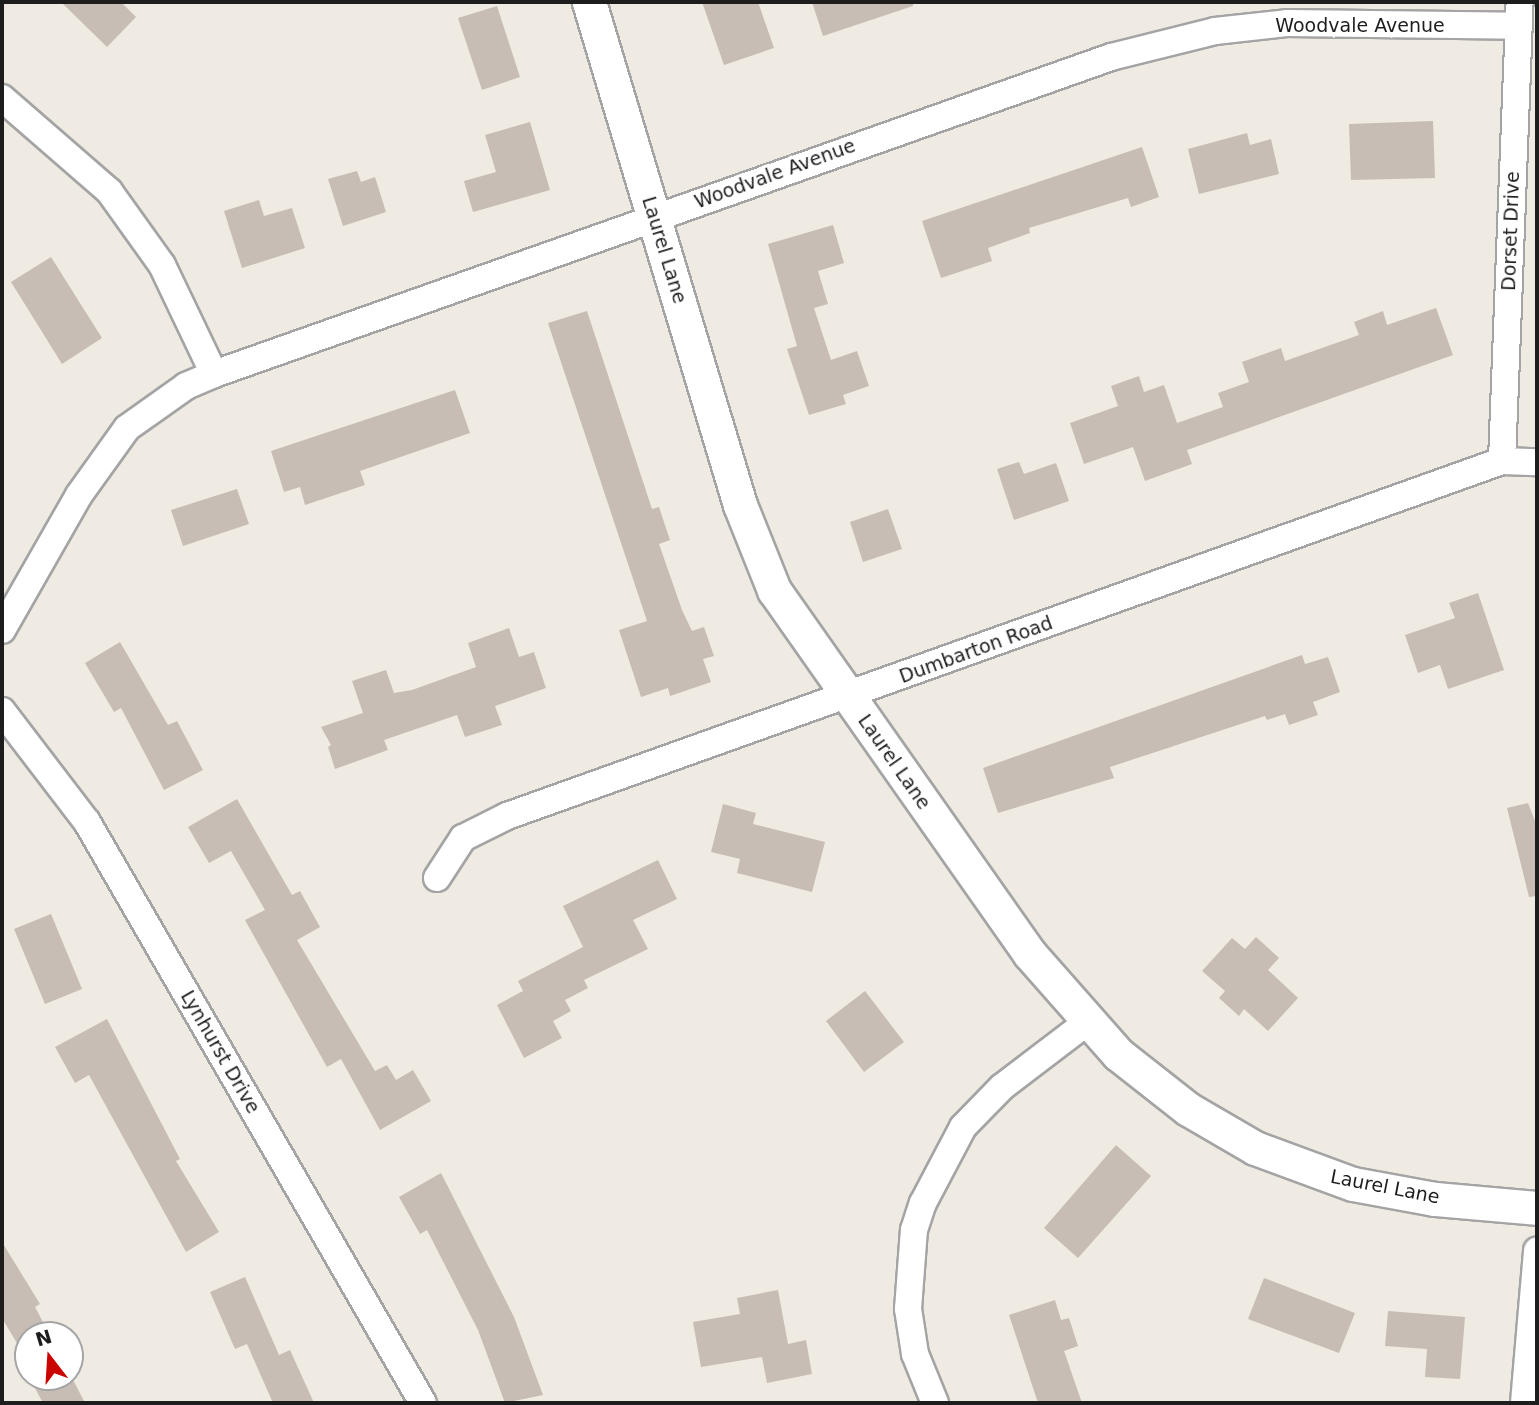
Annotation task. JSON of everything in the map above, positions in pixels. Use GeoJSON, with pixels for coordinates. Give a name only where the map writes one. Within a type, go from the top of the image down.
{"type":"FeatureCollection","features":[{"type":"Feature","properties":{"kind":"street","name":"Laurel Lane"},"geometry":{"type":"LineString","coordinates":[[589,2],[740,505],[774,590],[1029,953],[1086,1023],[1188,1110],[1255,1148],[1312,1172],[1435,1199],[1537,1208]]}},
{"type":"Feature","properties":{"kind":"street","name":"Woodvale Avenue"},"geometry":{"type":"LineString","coordinates":[[2,630],[79,495],[127,428],[186,386],[214,374],[975,102],[1111,57],[1214,31],[1287,23],[1520,14]]}},
{"type":"Feature","properties":{"kind":"street","name":"Dorset Drive"},"geometry":{"type":"LineString","coordinates":[[1502,461],[1520,14]]}},
{"type":"Feature","properties":{"kind":"street"},"geometry":{"type":"LineString","coordinates":[[2,97],[87,168],[116,200],[162,265],[214,374]]}},
{"type":"Feature","properties":{"kind":"street","name":"Dumbarton Road"},"geometry":{"type":"LineString","coordinates":[[437,878],[463,838],[507,816],[1502,461],[1537,462]]}},
{"type":"Feature","properties":{"kind":"street","name":"Lynhurst Drive"},"geometry":{"type":"LineString","coordinates":[[2,711],[87,822],[423,1403]]}},
{"type":"Feature","properties":{"kind":"street"},"geometry":{"type":"LineString","coordinates":[[935,1403],[915,1354],[908,1309],[914,1230],[923,1203],[963,1127],[1002,1087],[1086,1023]]}},
{"type":"Feature","properties":{"kind":"street"},"geometry":{"type":"LineString","coordinates":[[1524,1403],[1537,1251]]}},
{"type":"Feature","properties":{"kind":"building"},"geometry":{"type":"Polygon","coordinates":[[[61,2],[121,2],[136,17],[107,47],[61,2]]]}},
{"type":"Feature","properties":{"kind":"building"},"geometry":{"type":"Polygon","coordinates":[[[702,2],[758,2],[774,48],[724,65],[702,2]]]}},
{"type":"Feature","properties":{"kind":"building"},"geometry":{"type":"Polygon","coordinates":[[[812,2],[913,2],[913,6],[823,36],[812,2]]]}},
{"type":"Feature","properties":{"kind":"building"},"geometry":{"type":"Polygon","coordinates":[[[497,6],[520,77],[482,90],[458,18],[497,6]]]}},
{"type":"Feature","properties":{"kind":"building"},"geometry":{"type":"Polygon","coordinates":[[[1433,121],[1435,178],[1351,180],[1349,124],[1433,121]]]}},
{"type":"Feature","properties":{"kind":"building"},"geometry":{"type":"Polygon","coordinates":[[[530,122],[550,190],[473,212],[464,181],[496,172],[485,135],[530,122]]]}},
{"type":"Feature","properties":{"kind":"building"},"geometry":{"type":"Polygon","coordinates":[[[1247,133],[1250,145],[1271,139],[1279,174],[1199,194],[1188,149],[1247,133]]]}},
{"type":"Feature","properties":{"kind":"building"},"geometry":{"type":"Polygon","coordinates":[[[1142,147],[1159,197],[1131,207],[1128,198],[1029,228],[1030,233],[988,248],[992,261],[941,278],[922,221],[1142,147]]]}},
{"type":"Feature","properties":{"kind":"building"},"geometry":{"type":"Polygon","coordinates":[[[357,171],[361,182],[375,177],[386,212],[343,226],[328,179],[357,171]]]}},
{"type":"Feature","properties":{"kind":"building"},"geometry":{"type":"Polygon","coordinates":[[[259,200],[264,216],[292,208],[305,248],[242,268],[224,211],[259,200]]]}},
{"type":"Feature","properties":{"kind":"building"},"geometry":{"type":"Polygon","coordinates":[[[833,225],[844,263],[818,271],[828,304],[814,308],[831,360],[857,351],[869,386],[843,395],[846,404],[809,415],[787,349],[797,346],[768,244],[833,225]]]}},
{"type":"Feature","properties":{"kind":"building"},"geometry":{"type":"Polygon","coordinates":[[[51,257],[102,338],[62,364],[11,282],[51,257]]]}},
{"type":"Feature","properties":{"kind":"building"},"geometry":{"type":"Polygon","coordinates":[[[1436,308],[1453,355],[1187,450],[1192,464],[1145,481],[1133,447],[1084,464],[1070,423],[1118,406],[1111,386],[1139,376],[1144,392],[1164,385],[1177,423],[1223,407],[1218,393],[1249,382],[1242,362],[1281,348],[1285,361],[1359,335],[1354,322],[1383,311],[1387,325],[1436,308]]]}},
{"type":"Feature","properties":{"kind":"building"},"geometry":{"type":"Polygon","coordinates":[[[587,311],[652,509],[659,507],[670,540],[659,544],[682,610],[692,631],[704,627],[714,656],[703,659],[711,682],[670,696],[668,688],[641,697],[619,630],[647,621],[548,323],[587,311]]]}},
{"type":"Feature","properties":{"kind":"building"},"geometry":{"type":"Polygon","coordinates":[[[455,390],[470,433],[360,471],[365,485],[305,505],[300,487],[284,492],[271,451],[455,390]]]}},
{"type":"Feature","properties":{"kind":"building"},"geometry":{"type":"Polygon","coordinates":[[[1019,462],[1024,474],[1056,463],[1069,501],[1014,520],[997,469],[1019,462]]]}},
{"type":"Feature","properties":{"kind":"building"},"geometry":{"type":"Polygon","coordinates":[[[237,489],[249,524],[183,546],[171,510],[237,489]]]}},
{"type":"Feature","properties":{"kind":"building"},"geometry":{"type":"Polygon","coordinates":[[[888,509],[902,549],[863,562],[850,522],[888,509]]]}},
{"type":"Feature","properties":{"kind":"building"},"geometry":{"type":"Polygon","coordinates":[[[1478,593],[1504,670],[1448,689],[1440,665],[1418,673],[1405,635],[1455,618],[1449,603],[1478,593]]]}},
{"type":"Feature","properties":{"kind":"building"},"geometry":{"type":"Polygon","coordinates":[[[509,628],[519,657],[534,652],[546,688],[495,706],[502,725],[465,737],[457,715],[384,740],[388,750],[335,769],[328,747],[331,745],[321,727],[363,713],[352,681],[386,670],[394,693],[412,690],[476,667],[468,643],[509,628]]]}},
{"type":"Feature","properties":{"kind":"building"},"geometry":{"type":"Polygon","coordinates":[[[120,642],[168,725],[177,721],[203,770],[164,790],[121,708],[114,712],[85,663],[120,642]]]}},
{"type":"Feature","properties":{"kind":"building"},"geometry":{"type":"Polygon","coordinates":[[[1302,655],[1305,664],[1328,657],[1340,692],[1313,702],[1318,715],[1289,725],[1285,714],[1267,720],[1265,716],[1110,767],[1114,778],[998,813],[983,768],[1302,655]]]}},
{"type":"Feature","properties":{"kind":"building"},"geometry":{"type":"Polygon","coordinates":[[[237,799],[292,895],[300,891],[320,927],[297,940],[375,1071],[387,1065],[396,1080],[413,1070],[431,1101],[380,1130],[341,1059],[327,1067],[245,920],[265,910],[231,851],[209,863],[188,827],[237,799]]]}},
{"type":"Feature","properties":{"kind":"building"},"geometry":{"type":"Polygon","coordinates":[[[1528,803],[1537,826],[1537,896],[1529,897],[1507,808],[1528,803]]]}},
{"type":"Feature","properties":{"kind":"building"},"geometry":{"type":"Polygon","coordinates":[[[723,804],[756,813],[753,824],[825,842],[812,892],[737,873],[740,859],[711,852],[723,804]]]}},
{"type":"Feature","properties":{"kind":"building"},"geometry":{"type":"Polygon","coordinates":[[[658,860],[677,899],[633,920],[648,949],[584,980],[588,988],[565,1000],[571,1011],[553,1021],[562,1038],[524,1058],[497,1005],[523,991],[518,981],[583,947],[563,906],[658,860]]]}},
{"type":"Feature","properties":{"kind":"building"},"geometry":{"type":"Polygon","coordinates":[[[51,914],[82,989],[45,1004],[14,929],[51,914]]]}},
{"type":"Feature","properties":{"kind":"building"},"geometry":{"type":"Polygon","coordinates":[[[1256,937],[1279,958],[1268,970],[1298,998],[1268,1031],[1244,1009],[1239,1016],[1219,998],[1225,991],[1202,971],[1232,938],[1245,949],[1256,937]]]}},
{"type":"Feature","properties":{"kind":"building"},"geometry":{"type":"Polygon","coordinates":[[[865,991],[904,1042],[864,1072],[826,1021],[865,991]]]}},
{"type":"Feature","properties":{"kind":"building"},"geometry":{"type":"Polygon","coordinates":[[[107,1019],[180,1159],[176,1161],[219,1232],[186,1252],[89,1075],[75,1083],[55,1047],[107,1019]]]}},
{"type":"Feature","properties":{"kind":"building"},"geometry":{"type":"Polygon","coordinates":[[[1116,1145],[1151,1176],[1078,1258],[1044,1228],[1116,1145]]]}},
{"type":"Feature","properties":{"kind":"building"},"geometry":{"type":"Polygon","coordinates":[[[441,1173],[514,1317],[543,1395],[505,1403],[478,1330],[427,1230],[420,1234],[399,1197],[441,1173]]]}},
{"type":"Feature","properties":{"kind":"building"},"geometry":{"type":"Polygon","coordinates":[[[2,1242],[40,1304],[35,1307],[42,1321],[14,1321],[14,1338],[2,1318],[2,1242]]]}},
{"type":"Feature","properties":{"kind":"building"},"geometry":{"type":"Polygon","coordinates":[[[245,1277],[279,1355],[290,1350],[314,1403],[273,1403],[247,1344],[235,1349],[210,1292],[245,1277]]]}},
{"type":"Feature","properties":{"kind":"building"},"geometry":{"type":"Polygon","coordinates":[[[1264,1278],[1355,1313],[1339,1353],[1248,1319],[1264,1278]]]}},
{"type":"Feature","properties":{"kind":"building"},"geometry":{"type":"Polygon","coordinates":[[[778,1290],[788,1344],[806,1340],[812,1374],[767,1383],[762,1357],[701,1367],[693,1322],[740,1314],[737,1298],[778,1290]]]}},
{"type":"Feature","properties":{"kind":"building"},"geometry":{"type":"Polygon","coordinates":[[[1055,1300],[1061,1320],[1069,1318],[1078,1346],[1064,1351],[1082,1403],[1038,1403],[1009,1315],[1055,1300]]]}},
{"type":"Feature","properties":{"kind":"building"},"geometry":{"type":"Polygon","coordinates":[[[1388,1311],[1465,1317],[1460,1379],[1425,1377],[1427,1349],[1385,1346],[1388,1311]]]}},
{"type":"Feature","properties":{"kind":"building"},"geometry":{"type":"Polygon","coordinates":[[[37,1391],[79,1391],[85,1403],[43,1403],[37,1391]]]}}]}
